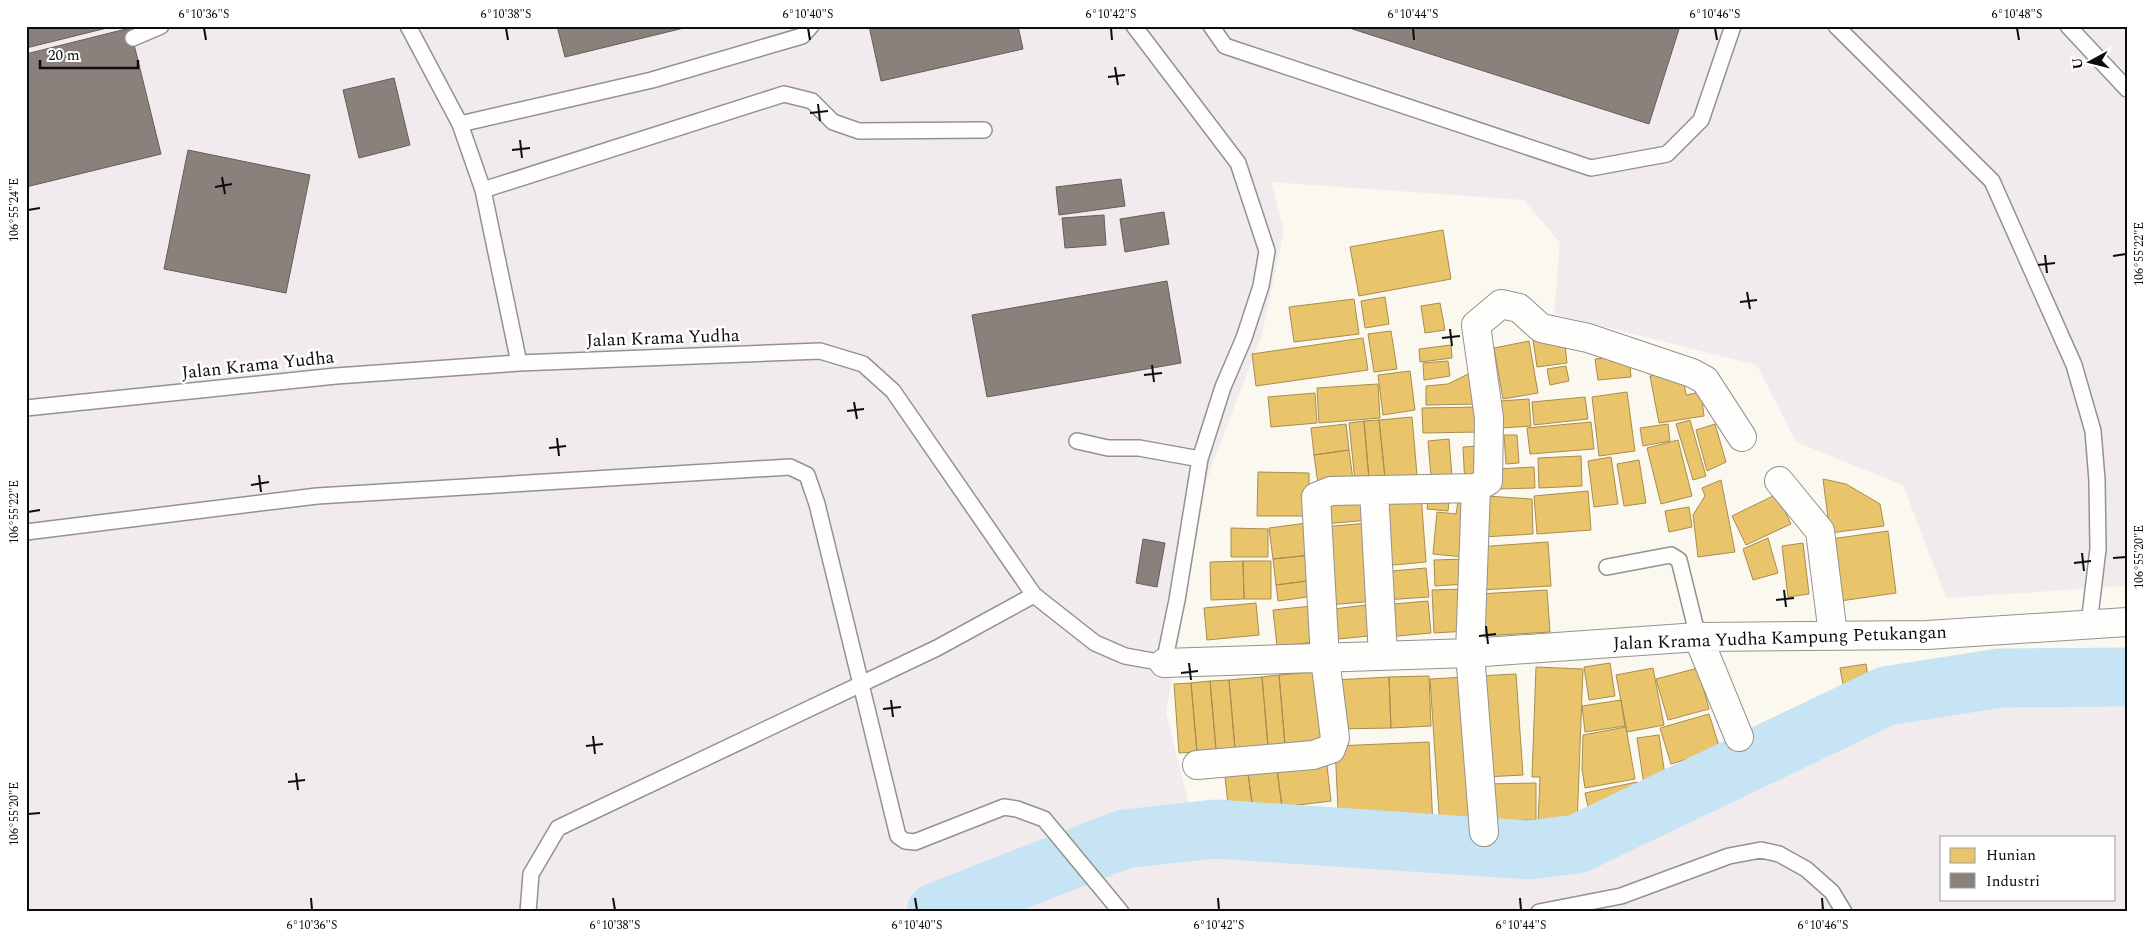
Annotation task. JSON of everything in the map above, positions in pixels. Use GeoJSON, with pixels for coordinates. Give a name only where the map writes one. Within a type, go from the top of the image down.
{"type":"FeatureCollection","features":[{"type":"Feature","properties":{"kind":"street"},"geometry":{"type":"LineString","coordinates":[[1197,765],[1313,755],[1331,749],[1335,738],[1325,658],[1316,497],[1331,491],[1476,488],[1488,481],[1488,418],[1476,325],[1501,304],[1519,308],[1541,328],[1596,341],[1692,373],[1705,380],[1742,438]]}},
{"type":"Feature","properties":{"kind":"street"},"geometry":{"type":"LineString","coordinates":[[1779,481],[1820,531],[1833,635]]}},
{"type":"Feature","properties":{"kind":"street"},"geometry":{"type":"LineString","coordinates":[[1476,488],[1470,653],[1484,832]]}},
{"type":"Feature","properties":{"kind":"street"},"geometry":{"type":"LineString","coordinates":[[1374,491],[1384,656]]}},
{"type":"Feature","properties":{"kind":"street","name":"Jalan Krama Yudha Kampung Petukangan"},"geometry":{"type":"LineString","coordinates":[[1164,663],[1470,653],[1698,637],[1928,635],[2127,622]]}},
{"type":"Feature","properties":{"kind":"street"},"geometry":{"type":"LineString","coordinates":[[1698,637],[1739,737]]}},
{"type":"Feature","properties":{"kind":"lane"},"geometry":{"type":"LineString","coordinates":[[133,38],[161,26]]}},
{"type":"Feature","properties":{"kind":"lane"},"geometry":{"type":"LineString","coordinates":[[408,26],[460,124],[483,190],[518,363]]}},
{"type":"Feature","properties":{"kind":"lane"},"geometry":{"type":"LineString","coordinates":[[460,124],[652,80],[802,36],[811,26]]}},
{"type":"Feature","properties":{"kind":"lane"},"geometry":{"type":"LineString","coordinates":[[1134,26],[1238,163],[1267,251],[1261,286],[1244,338],[1223,388],[1200,459],[1177,600],[1164,663]]}},
{"type":"Feature","properties":{"kind":"lane"},"geometry":{"type":"LineString","coordinates":[[1211,26],[1225,46],[1591,168],[1667,154],[1701,120],[1733,26]]}},
{"type":"Feature","properties":{"kind":"lane"},"geometry":{"type":"LineString","coordinates":[[1836,26],[1992,181],[2074,365],[2093,431],[2097,480],[2098,549],[2089,624]]}},
{"type":"Feature","properties":{"kind":"lane"},"geometry":{"type":"LineString","coordinates":[[2068,26],[2127,89]]}},
{"type":"Feature","properties":{"kind":"lane"},"geometry":{"type":"LineString","coordinates":[[483,190],[784,94],[812,101],[833,122],[859,131],[984,130]]}},
{"type":"Feature","properties":{"kind":"lane","name":"Jalan Krama Yudha"},"geometry":{"type":"LineString","coordinates":[[26,408],[336,376],[518,363],[820,351],[863,364],[893,391],[1034,595],[1095,643],[1125,656],[1164,663]]}},
{"type":"Feature","properties":{"kind":"lane"},"geometry":{"type":"LineString","coordinates":[[1077,441],[1108,448],[1139,448],[1200,459]]}},
{"type":"Feature","properties":{"kind":"lane"},"geometry":{"type":"LineString","coordinates":[[26,532],[317,496],[790,467],[807,475],[817,504],[898,836],[905,841],[915,842],[1004,807],[1016,808],[1044,819],[1118,908]]}},
{"type":"Feature","properties":{"kind":"lane"},"geometry":{"type":"LineString","coordinates":[[1607,567],[1671,555],[1679,560],[1698,637]]}},
{"type":"Feature","properties":{"kind":"lane"},"geometry":{"type":"LineString","coordinates":[[528,912],[531,874],[558,828],[862,685],[937,648],[1034,595]]}},
{"type":"Feature","properties":{"kind":"lane"},"geometry":{"type":"LineString","coordinates":[[1540,912],[1621,896],[1729,856],[1761,850],[1779,854],[1806,869],[1832,892],[1844,912]]}},
{"type":"Feature","properties":{"kind":"shaded area"},"geometry":{"type":"Polygon","coordinates":[[[26,26],[2127,26],[2127,586],[1946,598],[1903,485],[1796,442],[1757,365],[1554,314],[1560,243],[1524,200],[1271,182],[1284,230],[1262,334],[1207,479],[1166,713],[1193,821],[1454,844],[1586,828],[1836,712],[1948,688],[2127,682],[2127,912],[26,912],[26,26]]]}},
{"type":"Feature","properties":{"kind":"building: Hunian"},"geometry":{"type":"Polygon","coordinates":[[[1443,230],[1451,279],[1359,296],[1350,247],[1443,230]]]}},
{"type":"Feature","properties":{"kind":"building: Hunian"},"geometry":{"type":"Polygon","coordinates":[[[1385,297],[1389,324],[1365,328],[1361,301],[1385,297]]]}},
{"type":"Feature","properties":{"kind":"building: Hunian"},"geometry":{"type":"Polygon","coordinates":[[[1354,299],[1359,334],[1294,342],[1289,307],[1354,299]]]}},
{"type":"Feature","properties":{"kind":"building: Hunian"},"geometry":{"type":"Polygon","coordinates":[[[1440,303],[1445,330],[1425,333],[1421,306],[1440,303]]]}},
{"type":"Feature","properties":{"kind":"building: Hunian"},"geometry":{"type":"Polygon","coordinates":[[[1391,331],[1397,369],[1374,372],[1368,334],[1391,331]]]}},
{"type":"Feature","properties":{"kind":"building: Hunian"},"geometry":{"type":"Polygon","coordinates":[[[1564,336],[1567,363],[1537,367],[1533,340],[1564,336]]]}},
{"type":"Feature","properties":{"kind":"building: Hunian"},"geometry":{"type":"Polygon","coordinates":[[[1363,338],[1368,370],[1256,386],[1252,354],[1363,338]]]}},
{"type":"Feature","properties":{"kind":"building: Hunian"},"geometry":{"type":"Polygon","coordinates":[[[1529,341],[1538,393],[1503,399],[1494,348],[1529,341]]]}},
{"type":"Feature","properties":{"kind":"building: Hunian"},"geometry":{"type":"Polygon","coordinates":[[[1451,345],[1452,358],[1420,362],[1419,349],[1451,345]]]}},
{"type":"Feature","properties":{"kind":"building: Hunian"},"geometry":{"type":"Polygon","coordinates":[[[1629,356],[1631,377],[1598,380],[1595,359],[1629,356]]]}},
{"type":"Feature","properties":{"kind":"building: Hunian"},"geometry":{"type":"Polygon","coordinates":[[[1448,361],[1450,376],[1424,380],[1423,363],[1448,361]]]}},
{"type":"Feature","properties":{"kind":"building: Hunian"},"geometry":{"type":"Polygon","coordinates":[[[1566,366],[1569,381],[1550,385],[1547,369],[1566,366]]]}},
{"type":"Feature","properties":{"kind":"building: Hunian"},"geometry":{"type":"Polygon","coordinates":[[[1410,371],[1415,410],[1383,415],[1378,375],[1410,371]]]}},
{"type":"Feature","properties":{"kind":"building: Hunian"},"geometry":{"type":"Polygon","coordinates":[[[1682,371],[1686,395],[1701,392],[1704,416],[1659,423],[1650,376],[1682,371]]]}},
{"type":"Feature","properties":{"kind":"building: Hunian"},"geometry":{"type":"Polygon","coordinates":[[[1468,374],[1476,376],[1477,404],[1426,405],[1426,386],[1448,384],[1468,374]]]}},
{"type":"Feature","properties":{"kind":"building: Hunian"},"geometry":{"type":"Polygon","coordinates":[[[1378,384],[1380,418],[1319,423],[1317,388],[1378,384]]]}},
{"type":"Feature","properties":{"kind":"building: Hunian"},"geometry":{"type":"Polygon","coordinates":[[[1627,392],[1635,451],[1599,456],[1592,397],[1627,392]]]}},
{"type":"Feature","properties":{"kind":"building: Hunian"},"geometry":{"type":"Polygon","coordinates":[[[1315,393],[1317,423],[1271,427],[1268,397],[1315,393]]]}},
{"type":"Feature","properties":{"kind":"building: Hunian"},"geometry":{"type":"Polygon","coordinates":[[[1585,397],[1588,419],[1534,425],[1532,402],[1585,397]]]}},
{"type":"Feature","properties":{"kind":"building: Hunian"},"geometry":{"type":"Polygon","coordinates":[[[1529,399],[1531,426],[1502,428],[1500,401],[1529,399]]]}},
{"type":"Feature","properties":{"kind":"building: Hunian"},"geometry":{"type":"Polygon","coordinates":[[[1479,407],[1479,432],[1423,433],[1422,408],[1479,407]]]}},
{"type":"Feature","properties":{"kind":"building: Hunian"},"geometry":{"type":"Polygon","coordinates":[[[1412,417],[1417,475],[1385,478],[1379,420],[1412,417]]]}},
{"type":"Feature","properties":{"kind":"building: Hunian"},"geometry":{"type":"Polygon","coordinates":[[[1379,420],[1385,478],[1369,479],[1364,421],[1379,420]]]}},
{"type":"Feature","properties":{"kind":"building: Hunian"},"geometry":{"type":"Polygon","coordinates":[[[1690,420],[1706,476],[1693,480],[1676,424],[1690,420]]]}},
{"type":"Feature","properties":{"kind":"building: Hunian"},"geometry":{"type":"Polygon","coordinates":[[[1364,421],[1369,479],[1355,481],[1349,423],[1364,421]]]}},
{"type":"Feature","properties":{"kind":"building: Hunian"},"geometry":{"type":"Polygon","coordinates":[[[1591,422],[1594,449],[1530,454],[1527,428],[1591,422]]]}},
{"type":"Feature","properties":{"kind":"building: Hunian"},"geometry":{"type":"Polygon","coordinates":[[[1346,424],[1349,450],[1314,455],[1311,428],[1346,424]]]}},
{"type":"Feature","properties":{"kind":"building: Hunian"},"geometry":{"type":"Polygon","coordinates":[[[1668,424],[1670,441],[1643,446],[1640,428],[1668,424]]]}},
{"type":"Feature","properties":{"kind":"building: Hunian"},"geometry":{"type":"Polygon","coordinates":[[[1715,424],[1726,462],[1707,471],[1696,430],[1715,424]]]}},
{"type":"Feature","properties":{"kind":"building: Hunian"},"geometry":{"type":"Polygon","coordinates":[[[1504,435],[1517,435],[1519,463],[1506,464],[1504,435]]]}},
{"type":"Feature","properties":{"kind":"building: Hunian"},"geometry":{"type":"Polygon","coordinates":[[[1449,439],[1452,476],[1431,477],[1428,441],[1449,439]]]}},
{"type":"Feature","properties":{"kind":"building: Hunian"},"geometry":{"type":"Polygon","coordinates":[[[1678,440],[1692,496],[1661,504],[1647,448],[1678,440]]]}},
{"type":"Feature","properties":{"kind":"building: Hunian"},"geometry":{"type":"Polygon","coordinates":[[[1478,446],[1480,484],[1465,485],[1463,447],[1478,446]]]}},
{"type":"Feature","properties":{"kind":"building: Hunian"},"geometry":{"type":"Polygon","coordinates":[[[1349,450],[1353,480],[1318,484],[1314,455],[1349,450]]]}},
{"type":"Feature","properties":{"kind":"building: Hunian"},"geometry":{"type":"Polygon","coordinates":[[[1581,456],[1582,486],[1539,488],[1538,458],[1581,456]]]}},
{"type":"Feature","properties":{"kind":"building: Hunian"},"geometry":{"type":"Polygon","coordinates":[[[1611,457],[1618,504],[1594,507],[1588,461],[1611,457]]]}},
{"type":"Feature","properties":{"kind":"building: Hunian"},"geometry":{"type":"Polygon","coordinates":[[[1639,460],[1646,503],[1624,506],[1617,464],[1639,460]]]}},
{"type":"Feature","properties":{"kind":"building: Hunian"},"geometry":{"type":"Polygon","coordinates":[[[1534,467],[1535,488],[1498,489],[1497,469],[1534,467]]]}},
{"type":"Feature","properties":{"kind":"building: Hunian"},"geometry":{"type":"Polygon","coordinates":[[[1258,472],[1309,473],[1309,516],[1257,516],[1258,472]]]}},
{"type":"Feature","properties":{"kind":"building: Hunian"},"geometry":{"type":"Polygon","coordinates":[[[1823,479],[1846,484],[1880,504],[1884,526],[1830,533],[1823,479]]]}},
{"type":"Feature","properties":{"kind":"building: Hunian"},"geometry":{"type":"Polygon","coordinates":[[[1721,480],[1735,552],[1698,557],[1693,515],[1705,496],[1702,488],[1721,480]]]}},
{"type":"Feature","properties":{"kind":"building: Hunian"},"geometry":{"type":"Polygon","coordinates":[[[1429,491],[1450,493],[1448,511],[1427,509],[1429,491]]]}},
{"type":"Feature","properties":{"kind":"building: Hunian"},"geometry":{"type":"Polygon","coordinates":[[[1588,491],[1591,530],[1537,534],[1534,496],[1588,491]]]}},
{"type":"Feature","properties":{"kind":"building: Hunian"},"geometry":{"type":"Polygon","coordinates":[[[1421,494],[1426,562],[1383,566],[1378,497],[1421,494]]]}},
{"type":"Feature","properties":{"kind":"building: Hunian"},"geometry":{"type":"Polygon","coordinates":[[[1777,494],[1791,524],[1746,545],[1732,516],[1777,494]]]}},
{"type":"Feature","properties":{"kind":"building: Hunian"},"geometry":{"type":"Polygon","coordinates":[[[1459,495],[1475,497],[1464,557],[1433,554],[1437,512],[1456,514],[1459,495]]]}},
{"type":"Feature","properties":{"kind":"building: Hunian"},"geometry":{"type":"Polygon","coordinates":[[[1486,496],[1532,499],[1533,534],[1483,537],[1486,496]]]}},
{"type":"Feature","properties":{"kind":"building: Hunian"},"geometry":{"type":"Polygon","coordinates":[[[1367,499],[1369,520],[1324,524],[1323,503],[1367,499]]]}},
{"type":"Feature","properties":{"kind":"building: Hunian"},"geometry":{"type":"Polygon","coordinates":[[[1689,507],[1692,527],[1669,532],[1665,511],[1689,507]]]}},
{"type":"Feature","properties":{"kind":"building: Hunian"},"geometry":{"type":"Polygon","coordinates":[[[1307,523],[1311,555],[1273,559],[1269,528],[1307,523]]]}},
{"type":"Feature","properties":{"kind":"building: Hunian"},"geometry":{"type":"Polygon","coordinates":[[[1369,523],[1375,601],[1328,605],[1322,527],[1369,523]]]}},
{"type":"Feature","properties":{"kind":"building: Hunian"},"geometry":{"type":"Polygon","coordinates":[[[1231,528],[1268,529],[1268,557],[1231,557],[1231,528]]]}},
{"type":"Feature","properties":{"kind":"building: Hunian"},"geometry":{"type":"Polygon","coordinates":[[[1888,531],[1896,593],[1840,601],[1831,539],[1888,531]]]}},
{"type":"Feature","properties":{"kind":"building: Hunian"},"geometry":{"type":"Polygon","coordinates":[[[1768,538],[1778,573],[1753,580],[1743,549],[1768,538]]]}},
{"type":"Feature","properties":{"kind":"building: Hunian"},"geometry":{"type":"Polygon","coordinates":[[[1548,542],[1551,586],[1480,590],[1477,547],[1548,542]]]}},
{"type":"Feature","properties":{"kind":"building: Hunian"},"geometry":{"type":"Polygon","coordinates":[[[1803,543],[1809,594],[1788,597],[1782,546],[1803,543]]]}},
{"type":"Feature","properties":{"kind":"building: Hunian"},"geometry":{"type":"Polygon","coordinates":[[[1311,555],[1314,580],[1276,585],[1273,559],[1311,555]]]}},
{"type":"Feature","properties":{"kind":"building: Hunian"},"geometry":{"type":"Polygon","coordinates":[[[1464,559],[1465,584],[1435,586],[1434,560],[1464,559]]]}},
{"type":"Feature","properties":{"kind":"building: Hunian"},"geometry":{"type":"Polygon","coordinates":[[[1243,561],[1271,561],[1271,599],[1244,599],[1243,561]]]}},
{"type":"Feature","properties":{"kind":"building: Hunian"},"geometry":{"type":"Polygon","coordinates":[[[1243,561],[1244,599],[1211,600],[1210,562],[1243,561]]]}},
{"type":"Feature","properties":{"kind":"building: Hunian"},"geometry":{"type":"Polygon","coordinates":[[[1426,568],[1429,597],[1384,600],[1381,572],[1426,568]]]}},
{"type":"Feature","properties":{"kind":"building: Hunian"},"geometry":{"type":"Polygon","coordinates":[[[1314,580],[1315,596],[1278,601],[1276,585],[1314,580]]]}},
{"type":"Feature","properties":{"kind":"building: Hunian"},"geometry":{"type":"Polygon","coordinates":[[[1465,589],[1467,631],[1434,633],[1432,590],[1465,589]]]}},
{"type":"Feature","properties":{"kind":"building: Hunian"},"geometry":{"type":"Polygon","coordinates":[[[1547,590],[1550,632],[1481,636],[1479,594],[1547,590]]]}},
{"type":"Feature","properties":{"kind":"building: Hunian"},"geometry":{"type":"Polygon","coordinates":[[[1428,601],[1431,633],[1386,637],[1383,605],[1428,601]]]}},
{"type":"Feature","properties":{"kind":"building: Hunian"},"geometry":{"type":"Polygon","coordinates":[[[1256,603],[1259,635],[1207,640],[1204,608],[1256,603]]]}},
{"type":"Feature","properties":{"kind":"building: Hunian"},"geometry":{"type":"Polygon","coordinates":[[[1375,604],[1379,635],[1328,640],[1325,610],[1375,604]]]}},
{"type":"Feature","properties":{"kind":"building: Hunian"},"geometry":{"type":"Polygon","coordinates":[[[1312,606],[1316,642],[1277,646],[1273,610],[1312,606]]]}},
{"type":"Feature","properties":{"kind":"building: Hunian"},"geometry":{"type":"Polygon","coordinates":[[[1610,663],[1615,696],[1589,700],[1584,667],[1610,663]]]}},
{"type":"Feature","properties":{"kind":"building: Hunian"},"geometry":{"type":"Polygon","coordinates":[[[1866,664],[1870,691],[1845,695],[1840,668],[1866,664]]]}},
{"type":"Feature","properties":{"kind":"building: Hunian"},"geometry":{"type":"Polygon","coordinates":[[[1536,667],[1583,669],[1577,825],[1538,823],[1540,777],[1532,777],[1536,667]]]}},
{"type":"Feature","properties":{"kind":"building: Hunian"},"geometry":{"type":"Polygon","coordinates":[[[1653,668],[1664,725],[1627,732],[1616,675],[1653,668]]]}},
{"type":"Feature","properties":{"kind":"building: Hunian"},"geometry":{"type":"Polygon","coordinates":[[[1698,668],[1709,709],[1668,720],[1656,679],[1698,668]]]}},
{"type":"Feature","properties":{"kind":"building: Hunian"},"geometry":{"type":"Polygon","coordinates":[[[1315,672],[1321,741],[1285,745],[1279,675],[1315,672]]]}},
{"type":"Feature","properties":{"kind":"building: Hunian"},"geometry":{"type":"Polygon","coordinates":[[[1516,674],[1523,775],[1484,777],[1477,676],[1516,674]]]}},
{"type":"Feature","properties":{"kind":"building: Hunian"},"geometry":{"type":"Polygon","coordinates":[[[1279,675],[1285,745],[1268,746],[1262,677],[1279,675]]]}},
{"type":"Feature","properties":{"kind":"building: Hunian"},"geometry":{"type":"Polygon","coordinates":[[[1429,676],[1431,726],[1391,728],[1389,677],[1429,676]]]}},
{"type":"Feature","properties":{"kind":"building: Hunian"},"geometry":{"type":"Polygon","coordinates":[[[1262,677],[1268,746],[1235,749],[1229,680],[1262,677]]]}},
{"type":"Feature","properties":{"kind":"building: Hunian"},"geometry":{"type":"Polygon","coordinates":[[[1389,677],[1391,728],[1337,729],[1335,680],[1389,677]]]}},
{"type":"Feature","properties":{"kind":"building: Hunian"},"geometry":{"type":"Polygon","coordinates":[[[1467,677],[1477,825],[1440,828],[1430,679],[1467,677]]]}},
{"type":"Feature","properties":{"kind":"building: Hunian"},"geometry":{"type":"Polygon","coordinates":[[[1229,680],[1235,749],[1216,750],[1210,681],[1229,680]]]}},
{"type":"Feature","properties":{"kind":"building: Hunian"},"geometry":{"type":"Polygon","coordinates":[[[1210,681],[1216,750],[1197,752],[1191,683],[1210,681]]]}},
{"type":"Feature","properties":{"kind":"building: Hunian"},"geometry":{"type":"Polygon","coordinates":[[[1191,683],[1197,752],[1179,753],[1174,684],[1191,683]]]}},
{"type":"Feature","properties":{"kind":"building: Hunian"},"geometry":{"type":"Polygon","coordinates":[[[1621,700],[1625,726],[1585,732],[1582,706],[1621,700]]]}},
{"type":"Feature","properties":{"kind":"building: Hunian"},"geometry":{"type":"Polygon","coordinates":[[[1709,714],[1720,749],[1671,764],[1660,728],[1709,714]]]}},
{"type":"Feature","properties":{"kind":"building: Hunian"},"geometry":{"type":"Polygon","coordinates":[[[1626,727],[1635,779],[1585,788],[1582,769],[1583,735],[1626,727]]]}},
{"type":"Feature","properties":{"kind":"building: Hunian"},"geometry":{"type":"Polygon","coordinates":[[[1659,735],[1666,782],[1644,785],[1637,738],[1659,735]]]}},
{"type":"Feature","properties":{"kind":"building: Hunian"},"geometry":{"type":"Polygon","coordinates":[[[1429,742],[1433,827],[1339,830],[1335,746],[1429,742]]]}},
{"type":"Feature","properties":{"kind":"building: Hunian"},"geometry":{"type":"Polygon","coordinates":[[[1723,752],[1727,765],[1699,774],[1695,761],[1723,752]]]}},
{"type":"Feature","properties":{"kind":"building: Hunian"},"geometry":{"type":"Polygon","coordinates":[[[1326,757],[1331,801],[1282,807],[1276,762],[1326,757]]]}},
{"type":"Feature","properties":{"kind":"building: Hunian"},"geometry":{"type":"Polygon","coordinates":[[[1276,762],[1282,807],[1253,810],[1247,766],[1276,762]]]}},
{"type":"Feature","properties":{"kind":"building: Hunian"},"geometry":{"type":"Polygon","coordinates":[[[1247,766],[1253,810],[1229,813],[1224,768],[1247,766]]]}},
{"type":"Feature","properties":{"kind":"building: Hunian"},"geometry":{"type":"Polygon","coordinates":[[[1637,782],[1642,806],[1590,816],[1585,793],[1637,782]]]}},
{"type":"Feature","properties":{"kind":"building: Hunian"},"geometry":{"type":"Polygon","coordinates":[[[1536,783],[1536,820],[1486,821],[1485,784],[1536,783]]]}},
{"type":"Feature","properties":{"kind":"building: Industri"},"geometry":{"type":"Polygon","coordinates":[[[26,26],[115,26],[26,48],[26,26]]]}},
{"type":"Feature","properties":{"kind":"building: Industri"},"geometry":{"type":"Polygon","coordinates":[[[557,26],[692,26],[565,57],[557,26]]]}},
{"type":"Feature","properties":{"kind":"building: Industri"},"geometry":{"type":"Polygon","coordinates":[[[869,26],[1018,26],[1023,49],[881,81],[869,26]]]}},
{"type":"Feature","properties":{"kind":"building: Industri"},"geometry":{"type":"Polygon","coordinates":[[[1343,26],[1680,26],[1649,124],[1343,26]]]}},
{"type":"Feature","properties":{"kind":"building: Industri"},"geometry":{"type":"Polygon","coordinates":[[[130,28],[161,154],[26,187],[26,54],[130,28]]]}},
{"type":"Feature","properties":{"kind":"building: Industri"},"geometry":{"type":"Polygon","coordinates":[[[394,78],[410,145],[359,158],[343,90],[394,78]]]}},
{"type":"Feature","properties":{"kind":"building: Industri"},"geometry":{"type":"Polygon","coordinates":[[[188,150],[310,175],[286,293],[164,269],[188,150]]]}},
{"type":"Feature","properties":{"kind":"building: Industri"},"geometry":{"type":"Polygon","coordinates":[[[1121,179],[1125,206],[1059,215],[1056,187],[1121,179]]]}},
{"type":"Feature","properties":{"kind":"building: Industri"},"geometry":{"type":"Polygon","coordinates":[[[1164,212],[1169,244],[1125,252],[1120,219],[1164,212]]]}},
{"type":"Feature","properties":{"kind":"building: Industri"},"geometry":{"type":"Polygon","coordinates":[[[1104,215],[1106,245],[1065,248],[1062,218],[1104,215]]]}},
{"type":"Feature","properties":{"kind":"building: Industri"},"geometry":{"type":"Polygon","coordinates":[[[1167,281],[1181,363],[987,397],[972,315],[1167,281]]]}},
{"type":"Feature","properties":{"kind":"building: Industri"},"geometry":{"type":"Polygon","coordinates":[[[1143,539],[1165,543],[1157,587],[1136,583],[1143,539]]]}},
{"type":"Feature","properties":{"kind":"waterway"},"geometry":{"type":"LineString","coordinates":[[936,912],[1124,839],[1215,829],[1529,850],[1577,844],[1886,696],[2000,678],[2127,677]]}}]}
